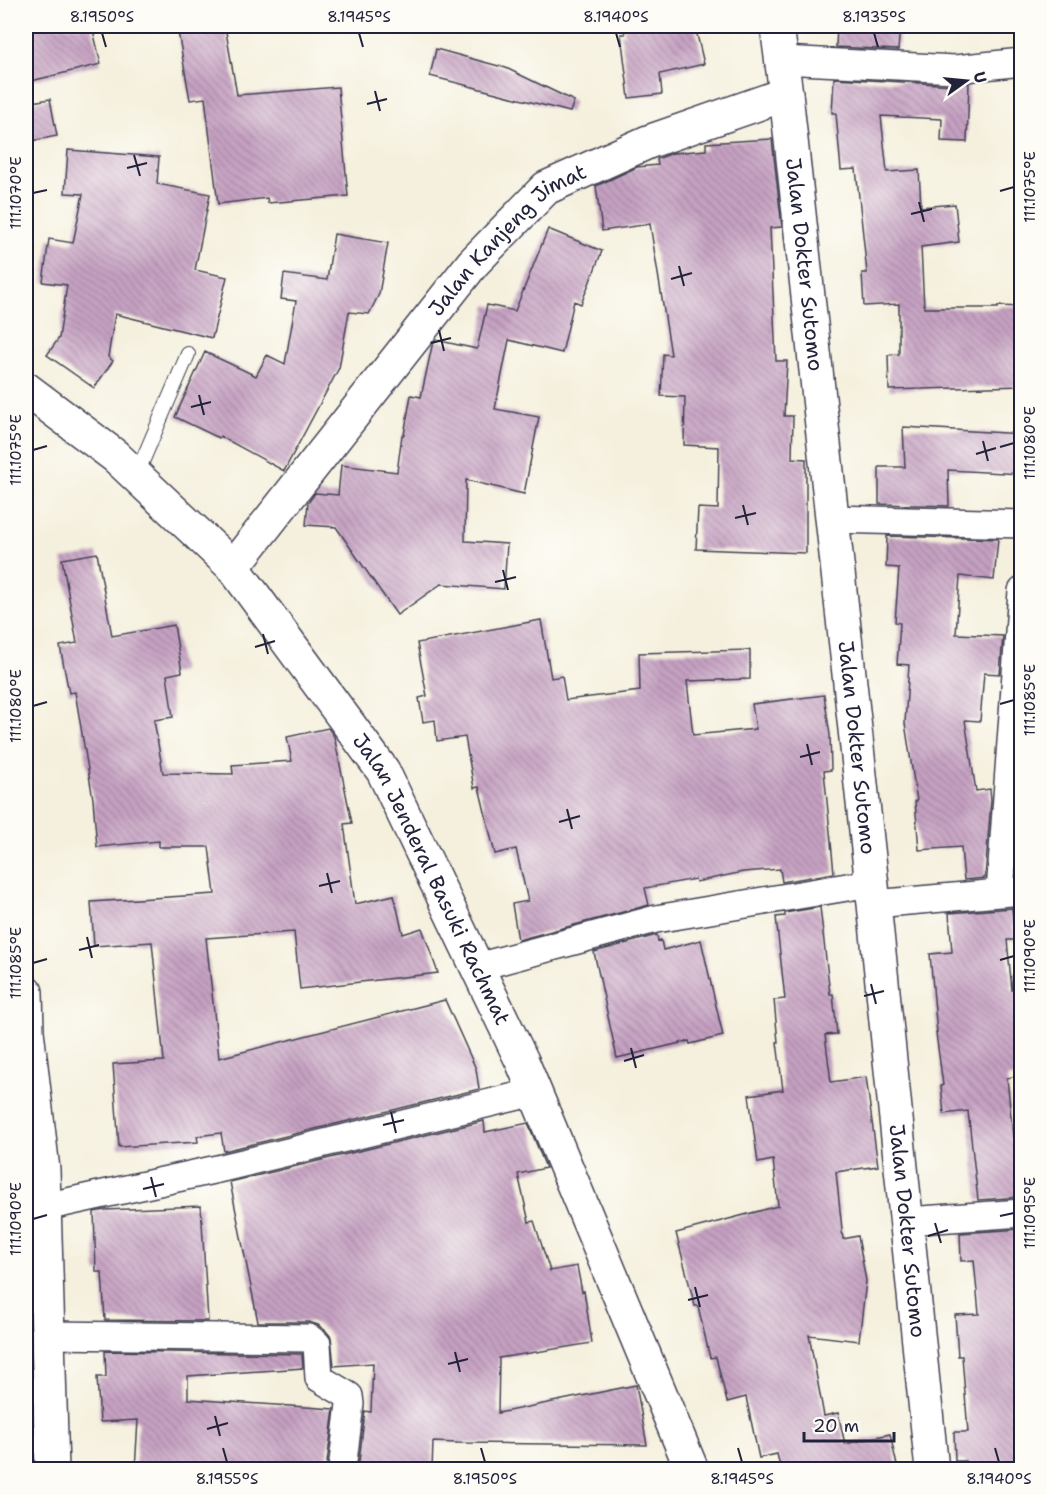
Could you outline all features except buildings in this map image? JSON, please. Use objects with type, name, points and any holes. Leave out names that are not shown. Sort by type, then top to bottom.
[{"type":"main road","name":"Jalan Dokter Sutomo","points":[[777,26],[833,519],[932,1470]]},
{"type":"main road","name":"Jalan Kanjeng Jimat","points":[[233,567],[472,263],[546,188],[648,141],[786,94]]},
{"type":"main road","name":"Jalan Jenderal Basuki Rachmat","points":[[26,388],[115,456],[233,567],[383,771],[522,1061],[692,1470]]},
{"type":"main road","points":[[26,992],[26,1031],[45,1207],[52,1470]]},
{"type":"street","points":[[782,60],[955,69],[1022,62]]},
{"type":"street","points":[[833,519],[1022,524]]},
{"type":"street","points":[[477,967],[656,919],[872,893],[1011,892],[1022,591]]},
{"type":"street","points":[[45,1207],[222,1168],[535,1092]]},
{"type":"street","points":[[907,1221],[1022,1213]]},
{"type":"street","points":[[48,1335],[309,1338],[317,1344],[319,1378],[349,1396],[342,1470]]},
{"type":"lane","points":[[136,476],[188,354]]}]
